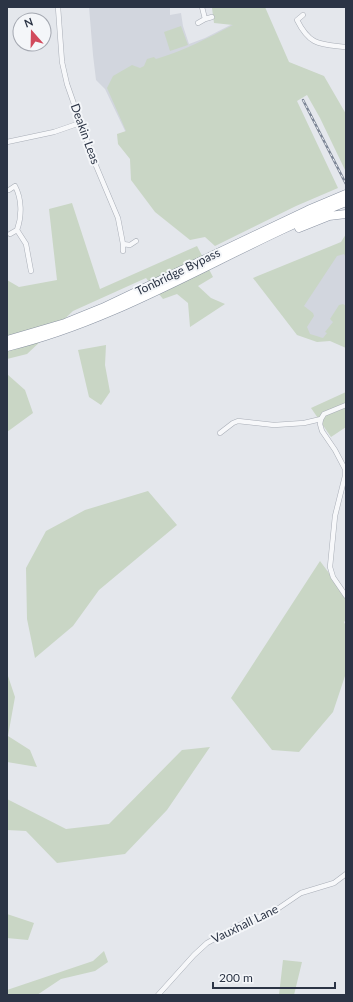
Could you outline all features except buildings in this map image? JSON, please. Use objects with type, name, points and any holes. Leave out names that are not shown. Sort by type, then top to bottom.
[{"type":"highway","name":"Tonbridge Bypass","points":[[7,347],[54,334],[104,315],[310,217],[343,199]]},
{"type":"highway","name":"Tonbridge Bypass","points":[[7,340],[65,323],[102,308],[308,210],[343,199]]},
{"type":"highway","points":[[221,260],[315,221],[329,216],[346,214]]},
{"type":"street","name":"Deakin Leas","points":[[58,7],[62,62],[67,84],[94,161],[118,218],[124,244],[124,251]]},
{"type":"street","points":[[202,7],[205,19]]},
{"type":"street","points":[[303,15],[297,20],[308,38],[319,44],[346,47]]},
{"type":"street","points":[[198,23],[212,17]]},
{"type":"street","points":[[7,142],[54,132],[80,123]]},
{"type":"street","points":[[7,190],[19,182]]},
{"type":"street","points":[[10,234],[17,230],[20,220],[18,192],[15,186]]},
{"type":"street","points":[[17,230],[26,244],[31,271]]},
{"type":"street","points":[[124,244],[130,244],[136,241]]},
{"type":"street","points":[[346,405],[327,412],[321,419],[320,424],[322,431],[335,450],[345,469],[345,476],[335,516],[330,567],[333,577],[346,596]]},
{"type":"street","points":[[220,433],[233,422],[238,421],[274,425],[304,423],[321,419]]},
{"type":"street","name":"Vauxhall Lane","points":[[158,995],[194,955],[207,943],[247,921],[273,912],[302,893],[334,883],[346,874]]},
{"type":"shaded area","points":[[89,7],[170,7],[170,15],[181,13],[183,26],[189,44],[205,38],[248,16],[127,135],[105,89],[96,80]]},
{"type":"shaded area","points":[[346,246],[346,346],[336,341],[304,334],[269,281]]},
{"type":"green space","points":[[265,7],[289,62],[324,76],[346,114],[346,172],[320,118],[307,95],[297,101],[338,188],[296,206],[215,246],[205,237],[190,240],[155,212],[131,180],[130,159],[118,144],[117,134],[126,131],[107,88],[113,76],[132,65],[140,68],[144,66],[147,59],[154,57],[156,59],[176,52],[233,25],[214,23],[212,8]]},
{"type":"green space","points":[[181,26],[188,45],[170,51],[164,32]]},
{"type":"green space","points":[[72,203],[100,289],[197,246],[213,277],[198,286],[211,298],[225,304],[190,327],[188,303],[177,294],[163,299],[146,278],[73,311],[27,354],[7,359],[7,280],[19,287],[57,280],[49,209]]},
{"type":"green space","points":[[346,234],[346,258],[344,254],[337,256],[304,306],[313,313],[314,316],[307,327],[310,334],[323,338],[327,333],[325,332],[333,322],[330,319],[339,305],[343,304],[346,306],[346,348],[330,341],[317,342],[297,335],[253,278],[341,242]]},
{"type":"green space","points":[[106,345],[105,365],[110,392],[101,405],[89,397],[78,350]]},
{"type":"green space","points":[[7,374],[25,390],[33,413],[7,432]]},
{"type":"green space","points":[[346,392],[346,427],[331,437],[311,408]]},
{"type":"green space","points":[[148,491],[177,525],[99,590],[73,626],[35,658],[27,619],[26,568],[46,531],[85,510]]},
{"type":"green space","points":[[320,561],[346,596],[346,620],[344,622],[346,626],[346,673],[333,712],[299,752],[272,750],[231,698]]},
{"type":"green space","points":[[7,673],[15,697],[8,736],[30,750],[37,767],[7,762]]},
{"type":"green space","points":[[210,747],[167,810],[125,854],[57,863],[26,831],[7,830],[7,799],[66,829],[109,824],[182,750]]},
{"type":"green space","points":[[7,914],[34,923],[28,940],[7,938]]},
{"type":"green space","points":[[104,951],[108,962],[95,971],[61,979],[37,995],[7,995],[7,990],[93,961]]},
{"type":"green space","points":[[283,960],[302,962],[294,995],[279,995]]},
{"type":"railway","points":[[303,100],[346,184]]}]
